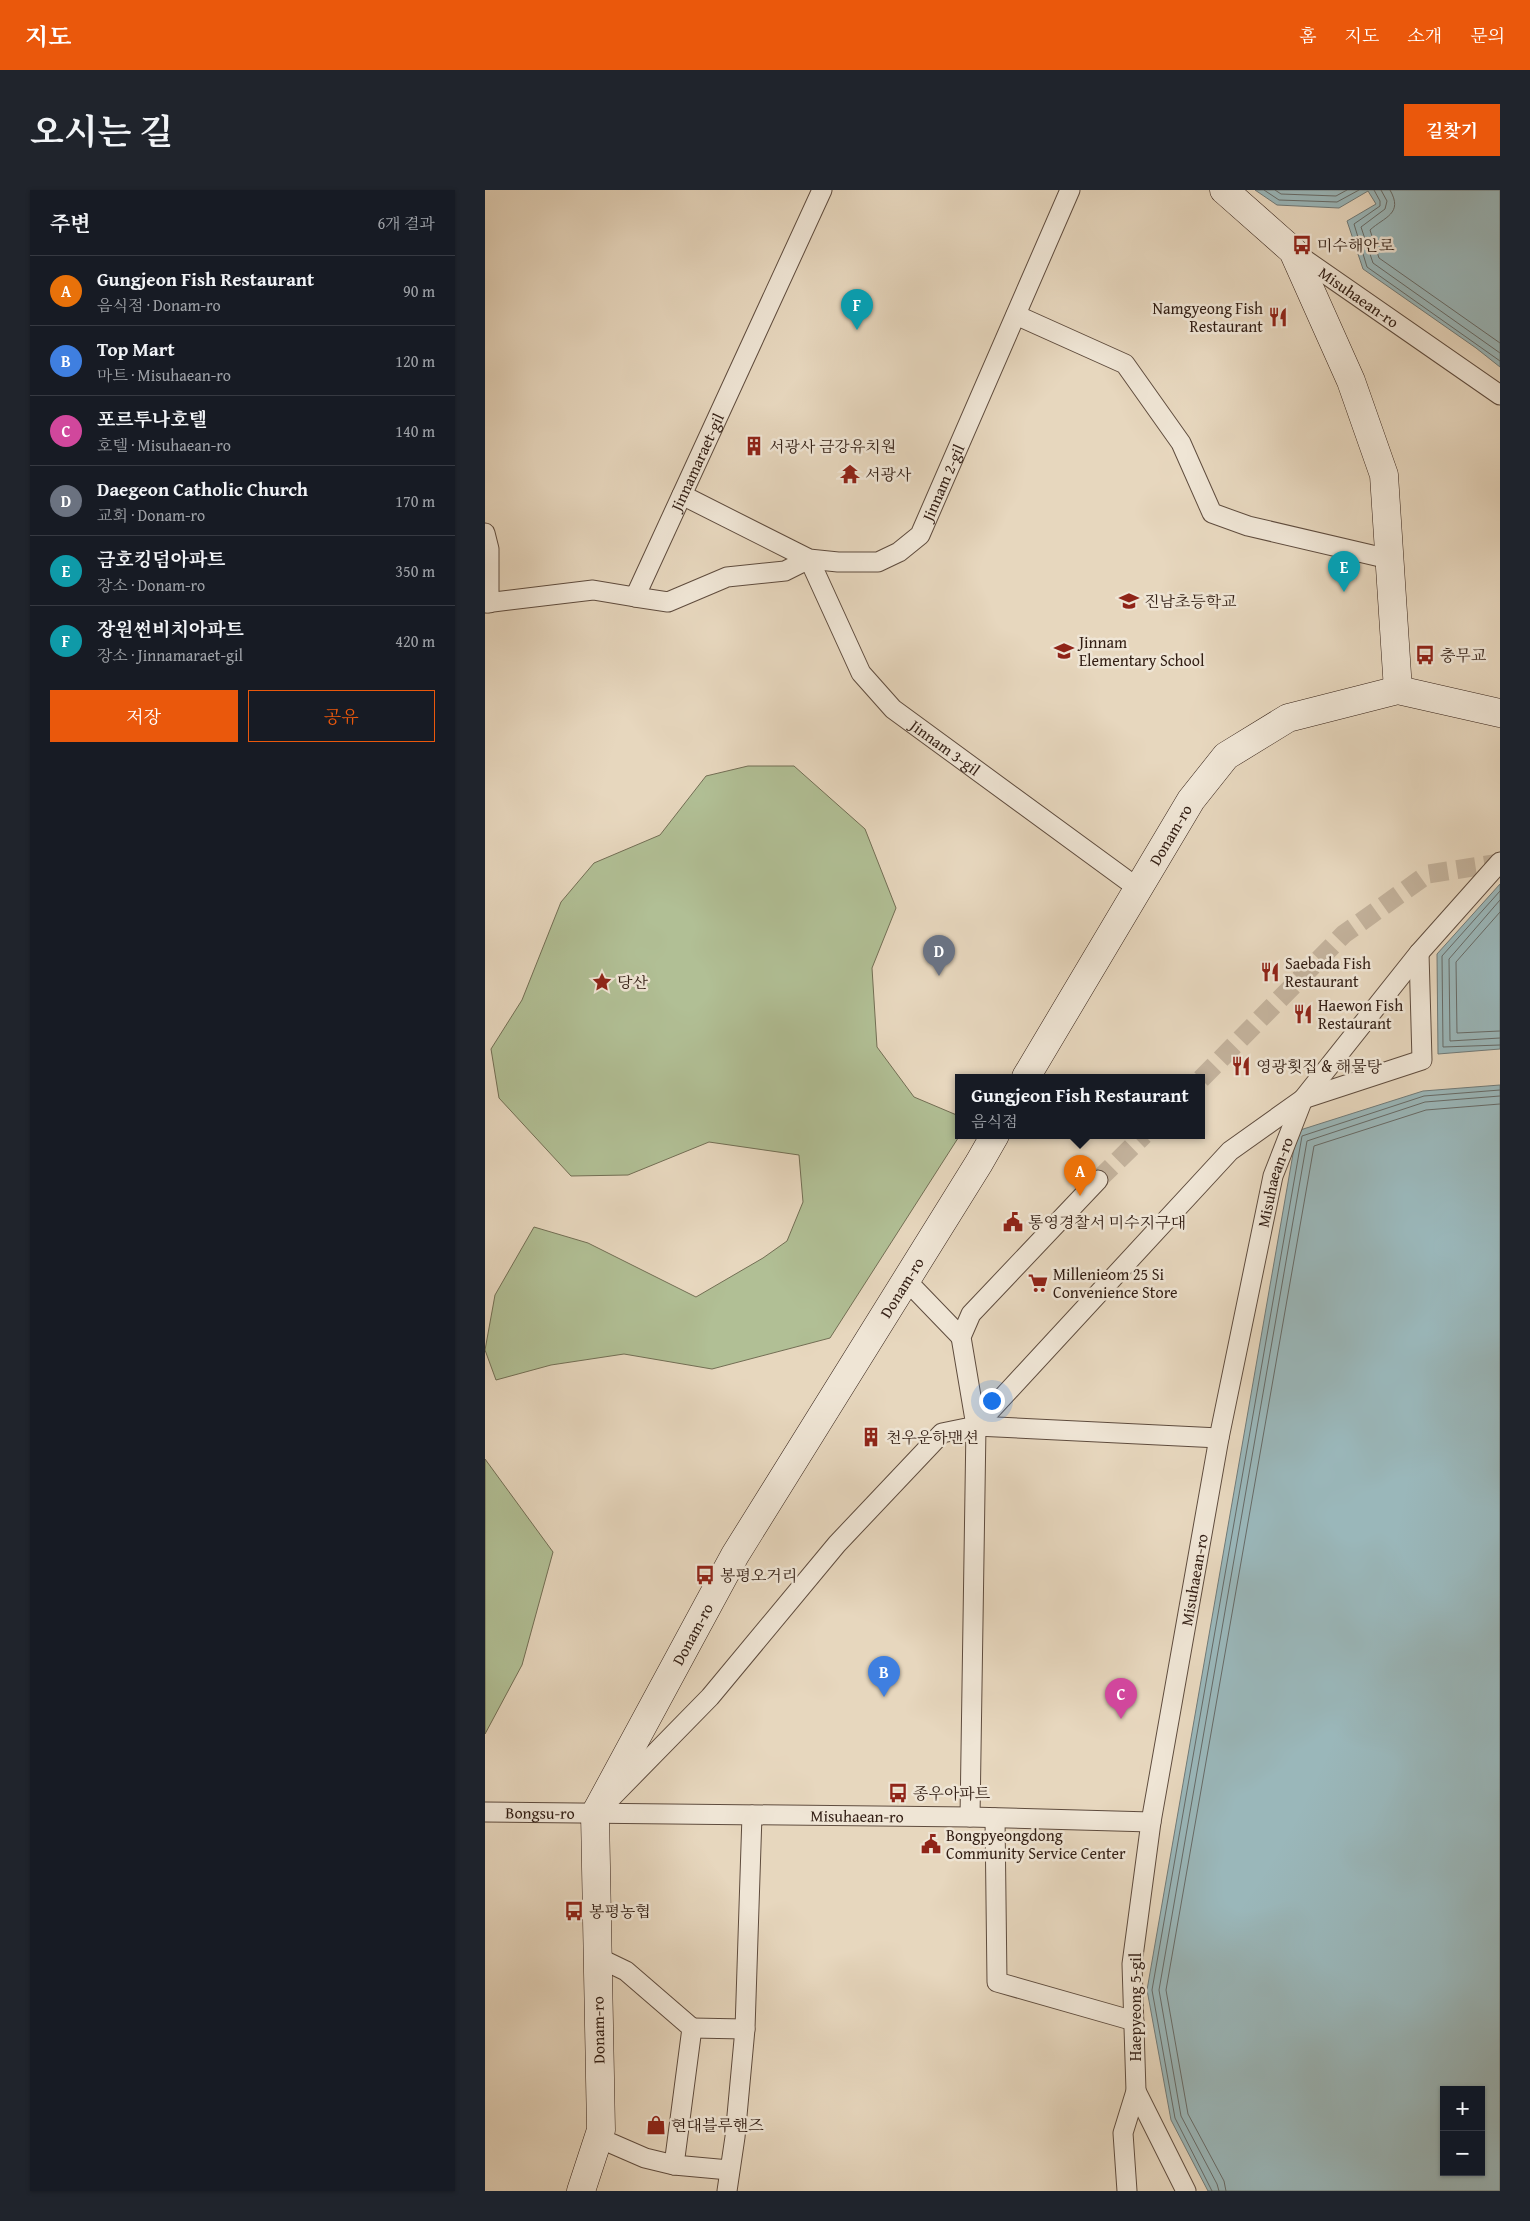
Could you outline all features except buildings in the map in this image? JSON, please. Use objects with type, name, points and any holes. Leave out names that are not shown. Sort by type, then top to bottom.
[{"type":"main road","name":"Misuhaean-ro","points":[[1224,190],[1293,251]]},
{"type":"main road","points":[[1293,251],[1351,381],[1384,475],[1399,690],[1500,713]]},
{"type":"main road","name":"Donam-ro","points":[[1029,1074],[1191,800],[1226,756],[1288,718],[1399,690]]},
{"type":"main road","name":"Donam-ro","points":[[581,2191],[601,2130],[595,1814],[735,1555],[993,1139]]},
{"type":"street","name":"Jinnamaraet-gil","points":[[635,597],[822,190]]},
{"type":"street","name":"Jinnam 2-gil","points":[[682,495],[809,559],[838,562],[878,562],[899,552],[920,535],[1071,190]]},
{"type":"street","name":"Misuhaean-ro","points":[[1293,251],[1500,395]]},
{"type":"street","points":[[1016,315],[1125,364],[1181,443],[1212,513],[1248,526],[1389,559]]},
{"type":"street","points":[[485,533],[489,549],[487,603],[593,590],[668,602],[727,577],[785,571],[809,559]]},
{"type":"street","name":"Jinnam 3-gil","points":[[809,559],[861,674],[893,709],[1139,889]]},
{"type":"street","name":"Misuhaean-ro","points":[[595,1814],[970,1817],[1151,1822],[1219,1438],[1273,1176],[1303,1099],[1419,953],[1500,862]]},
{"type":"street","points":[[976,1426],[1231,1151],[1303,1099],[1422,1060],[1419,953]]},
{"type":"street","points":[[970,1817],[976,1426],[961,1337],[971,1314],[1098,1180]]},
{"type":"street","points":[[907,1280],[961,1337]]},
{"type":"street","points":[[595,1814],[710,1697],[837,1544],[942,1433],[976,1426],[1219,1438]]},
{"type":"street","name":"Bongsu-ro","points":[[485,1812],[595,1814]]},
{"type":"street","points":[[727,2191],[735,2138],[745,2029],[752,1815]]},
{"type":"street","points":[[995,1818],[997,1982],[1134,2021]]},
{"type":"street","name":"Haepyeong 5-gil","points":[[1127,2191],[1123,2133],[1136,2091],[1132,1964],[1151,1822]]},
{"type":"street","points":[[597,1958],[626,1971],[692,2028],[745,2029]]},
{"type":"street","points":[[674,2165],[692,2028]]},
{"type":"street","points":[[1136,2091],[1186,2191]]},
{"type":"street","points":[[599,2138],[645,2158],[674,2165],[729,2170]]},
{"type":"green space","points":[[748,766],[794,766],[865,829],[896,908],[872,968],[877,1047],[914,1097],[955,1114],[955,1139],[957,1139],[830,1338],[712,1369],[624,1354],[551,1365],[496,1380],[485,1350],[495,1295],[534,1227],[588,1243],[696,1297],[763,1258],[787,1241],[803,1202],[799,1155],[709,1142],[628,1175],[571,1176],[499,1098],[491,1049],[522,1000],[561,902],[594,863],[660,835],[706,776]]},
{"type":"green space","points":[[485,1459],[553,1552],[522,1665],[485,1734]]},
{"type":"water","points":[[1255,190],[1500,190],[1500,367],[1363,269],[1347,221],[1376,204],[1368,191],[1339,208],[1277,205]]},
{"type":"water","points":[[1500,884],[1500,1049],[1438,1054],[1437,954]]},
{"type":"water","points":[[1500,1085],[1500,2191],[1208,2191],[1171,2120],[1147,1990],[1297,1131],[1423,1091]]},
{"type":"tunnel","points":[[1205,1075],[1344,934],[1428,874],[1500,863]]},
{"type":"tunnel","points":[[1098,1180],[1140,1139]]},
{"type":"place","name":"미수해안로","points":[[1302,245]]},
{"type":"place","name":"Namgyeong Fish Restaurant","points":[[1278,317]]},
{"type":"place","name":"장원썬비치아파트","points":[[857,330]]},
{"type":"place","name":"서광사 금강유치원","points":[[754,446]]},
{"type":"place","name":"서광사","points":[[850,474]]},
{"type":"place","name":"금호킹덤아파트","points":[[1344,592]]},
{"type":"place","name":"진남초등학교","points":[[1129,601]]},
{"type":"place","name":"Jinnam Elementary School","points":[[1064,651]]},
{"type":"place","name":"충무교","points":[[1425,655]]},
{"type":"place","name":"Saebada Fish Restaurant","points":[[1270,972]]},
{"type":"place","name":"Daegeon Catholic Church","points":[[939,976]]},
{"type":"place","name":"당산","points":[[602,982]]},
{"type":"place","name":"Haewon Fish Restaurant","points":[[1303,1014]]},
{"type":"place","name":"영광횟집 & 해물탕","points":[[1241,1066]]},
{"type":"place","name":"Gungjeon Fish Restaurant","points":[[1080,1196]]},
{"type":"place","name":"통영경찰서 미수지구대","points":[[1013,1222]]},
{"type":"place","name":"Millenieom 25 Si Convenience Store","points":[[1038,1283]]},
{"type":"place","name":"천우운하맨션","points":[[871,1437]]},
{"type":"place","name":"봉평오거리","points":[[705,1575]]},
{"type":"place","name":"Top Mart","points":[[884,1697]]},
{"type":"place","name":"포르투나호텔","points":[[1121,1719]]},
{"type":"place","name":"종우아파트","points":[[898,1793]]},
{"type":"place","name":"Bongpyeongdong Community Service Center","points":[[931,1844]]},
{"type":"place","name":"봉평농협","points":[[574,1911]]},
{"type":"place","name":"현대블루핸즈","points":[[656,2125]]}]
